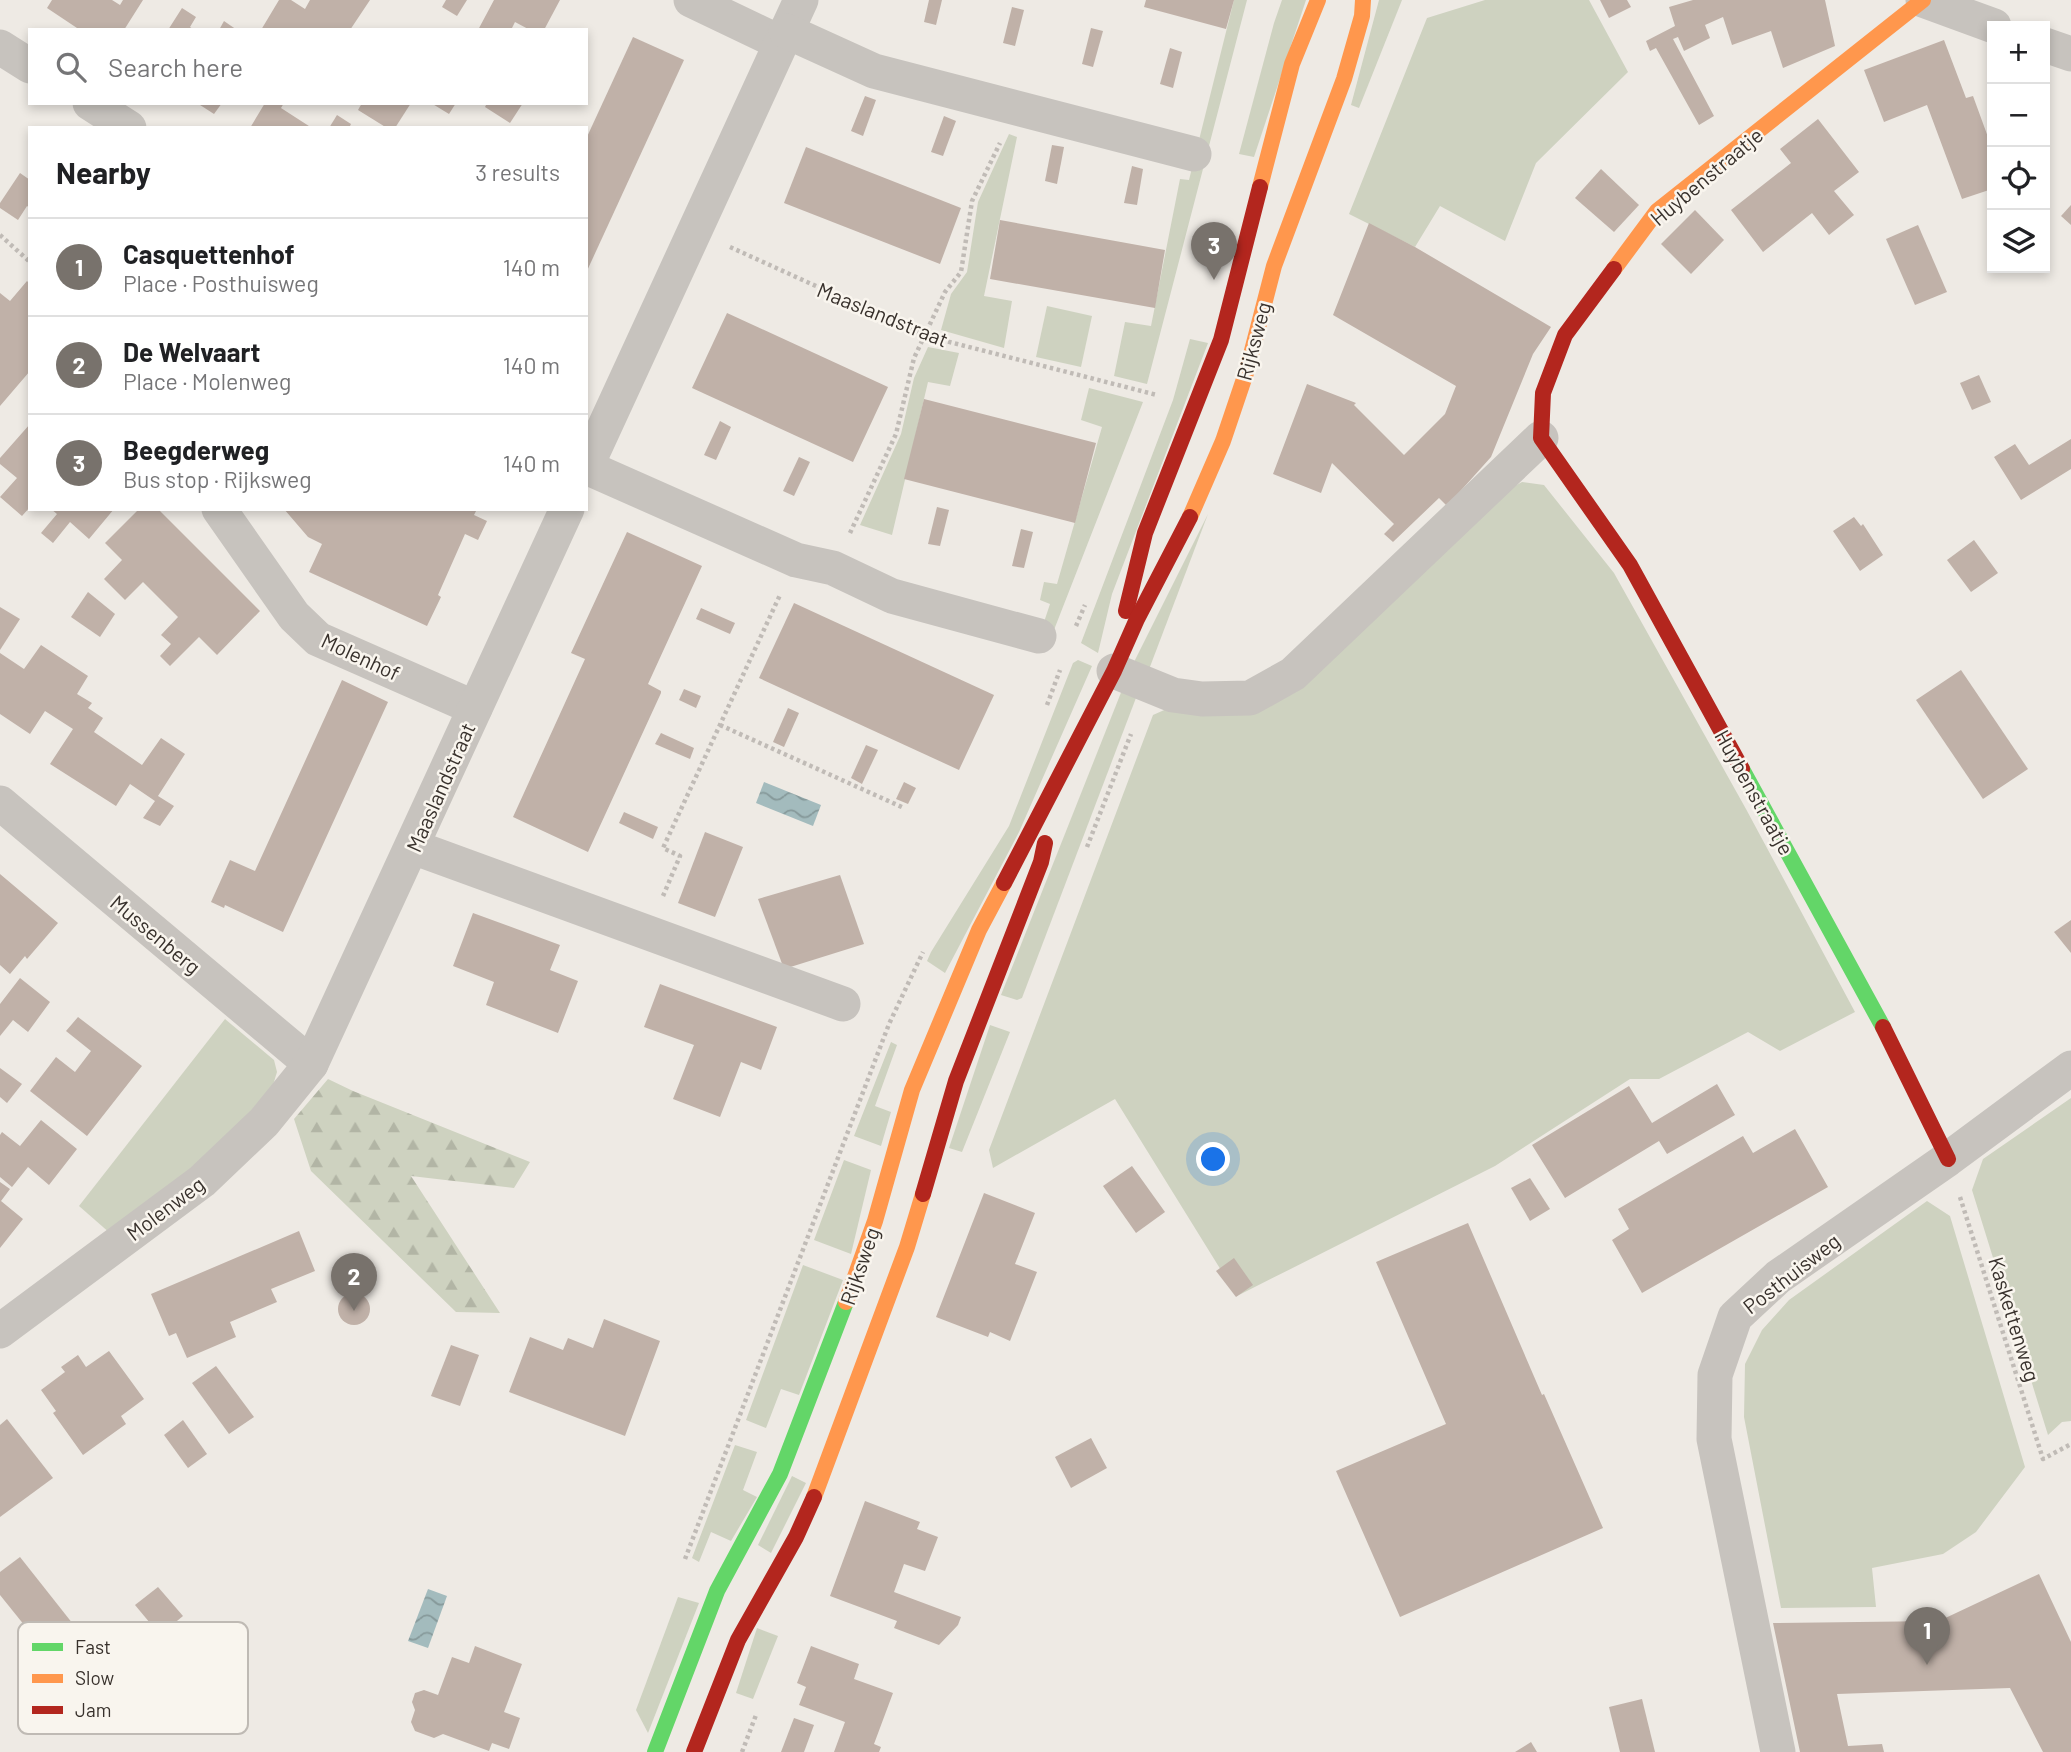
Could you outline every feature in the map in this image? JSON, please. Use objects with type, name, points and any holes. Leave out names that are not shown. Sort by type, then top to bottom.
[{"type":"main road","name":"Rijksweg","points":[[1114,671],[1131,583],[1145,533],[1221,340],[1293,64],[1318,0]]},
{"type":"main road","name":"Rijksweg","points":[[654,1752],[706,1614],[726,1571],[780,1474],[822,1370],[875,1221],[912,1090],[979,930],[1114,671],[1137,618],[1184,530],[1223,440],[1247,370],[1274,266],[1344,79],[1362,16],[1363,0]]},
{"type":"main road","name":"Huybenstraatje","points":[[1923,0],[1657,211],[1565,335],[1543,393],[1541,438],[1636,577],[1871,1002],[1948,1159]]},
{"type":"main road","name":"Rijksweg","points":[[695,1752],[738,1640],[796,1537],[813,1500],[872,1344],[907,1247],[956,1081],[986,997],[1041,862],[1059,779]]},
{"type":"street","points":[[691,0],[874,71],[1194,154]]},
{"type":"street","points":[[588,457],[597,411],[694,231],[800,0]]},
{"type":"street","points":[[1923,0],[1987,23]]},
{"type":"street","points":[[0,47],[28,65]]},
{"type":"street","points":[[2050,47],[2071,54]]},
{"type":"street","points":[[93,105],[126,126]]},
{"type":"street","points":[[1114,671],[1173,695],[1202,699],[1250,698],[1293,674],[1541,438]]},
{"type":"street","points":[[588,468],[796,560],[833,568],[892,596],[1056,636]]},
{"type":"street","name":"Molenhof","points":[[220,511],[295,616],[318,639],[475,708]]},
{"type":"street","name":"Maaslandstraat","points":[[311,1064],[566,511]]},
{"type":"street","name":"Mussenberg","points":[[0,803],[311,1064]]},
{"type":"street","points":[[413,847],[843,1003]]},
{"type":"street","name":"Molenweg","points":[[0,1331],[202,1181],[264,1122],[311,1064]]},
{"type":"street","name":"Posthuisweg","points":[[1778,1752],[1714,1439],[1715,1375],[1735,1317],[1778,1277],[1948,1159],[2071,1068]]},
{"type":"path","points":[[833,568],[897,434],[914,358],[945,292],[961,272],[972,201],[1017,107]]},
{"type":"path","name":"Maaslandstraat","points":[[694,231],[926,336],[1161,396]]},
{"type":"path","points":[[0,235],[28,260]]},
{"type":"path","points":[[648,932],[680,856],[663,848],[796,560]]},
{"type":"path","points":[[1056,636],[1087,599]]},
{"type":"path","points":[[720,725],[904,808]]},
{"type":"path","points":[[681,1570],[889,1024],[914,969]]},
{"type":"path","name":"Kaskettenweg","points":[[1948,1159],[2043,1459],[2071,1444]]},
{"type":"green space","points":[[1234,0],[1247,0],[1147,384],[1114,376],[1125,322],[1151,326],[1180,179],[1189,180]]},
{"type":"green space","points":[[1282,0],[1306,0],[1254,157],[1239,154],[1274,23]]},
{"type":"green space","points":[[1379,0],[1402,0],[1359,108],[1351,105]]},
{"type":"green space","points":[[1485,0],[1589,0],[1628,72],[1536,163],[1505,241],[1440,206],[1415,247],[1349,214],[1427,18]]},
{"type":"green space","points":[[1009,134],[1017,137],[984,296],[1012,301],[1004,348],[941,330],[951,294],[967,272],[978,202]]},
{"type":"green space","points":[[1047,306],[1092,316],[1081,367],[1036,357]]},
{"type":"green space","points":[[1190,339],[1208,343],[1112,594],[1098,653],[1081,643],[1173,400]]},
{"type":"green space","points":[[928,347],[959,353],[950,386],[928,382],[892,535],[860,525],[901,434],[914,378]]},
{"type":"green space","points":[[1089,388],[1143,402],[1052,635],[1041,631],[1050,604],[1040,600],[1044,582],[1057,584],[1102,427],[1081,420]]},
{"type":"green space","points":[[1522,482],[1544,485],[1614,573],[1746,809],[1855,1012],[1780,1051],[1748,1032],[1659,1079],[1630,1079],[1495,1166],[1237,1296],[1115,1099],[993,1168],[989,1150],[1153,715],[1171,707],[1219,709],[1500,494]]},
{"type":"green space","points":[[1208,514],[1148,672],[1131,668]]},
{"type":"green space","points":[[1078,660],[1092,666],[1019,832],[945,973],[927,961],[1009,826],[1073,663]]},
{"type":"green space","points":[[1126,680],[1139,690],[1022,998],[1017,1000],[1001,995]]},
{"type":"green space","points":[[225,1019],[274,1060],[277,1072],[273,1085],[211,1159],[111,1234],[79,1206]]},
{"type":"green space","points":[[990,1025],[1010,1032],[962,1152],[949,1148]]},
{"type":"green space","points":[[891,1042],[897,1045],[875,1106],[891,1112],[881,1146],[854,1136]]},
{"type":"green space","points":[[328,1079],[530,1162],[514,1188],[411,1176],[500,1313],[456,1312],[311,1171],[294,1119]]},
{"type":"green space","points":[[2071,1098],[2071,1421],[2062,1422],[2048,1435],[1972,1190],[1983,1159]]},
{"type":"green space","points":[[844,1160],[871,1170],[851,1254],[814,1240]]},
{"type":"green space","points":[[1927,1201],[1950,1216],[2025,1467],[1976,1532],[1943,1554],[1872,1568],[1876,1607],[1781,1608],[1744,1417],[1745,1364],[1762,1330],[1789,1300]]},
{"type":"green space","points":[[803,1265],[843,1280],[799,1395],[781,1389],[766,1428],[746,1420]]},
{"type":"green space","points":[[735,1445],[757,1452],[743,1490],[757,1497],[731,1541],[711,1532],[699,1562],[692,1558]]},
{"type":"green space","points":[[792,1476],[806,1483],[771,1553],[758,1545]]},
{"type":"green space","points":[[678,1597],[699,1603],[648,1733],[636,1710]]},
{"type":"green space","points":[[757,1628],[778,1636],[753,1699],[736,1693]]},
{"type":"water","points":[[764,782],[821,805],[813,826],[756,803]]},
{"type":"water","points":[[428,1589],[447,1596],[428,1648],[408,1641]]},
{"type":"building","points":[[52,0],[112,0],[120,5],[123,0],[143,0],[125,28],[77,28],[47,8]]},
{"type":"building","points":[[279,0],[291,0],[305,9],[310,0],[370,0],[351,28],[262,28]]},
{"type":"building","points":[[446,0],[467,0],[457,16],[442,7]]},
{"type":"building","points":[[494,0],[560,0],[545,28],[526,28],[515,22],[512,28],[479,28]]},
{"type":"building","points":[[929,0],[942,0],[936,25],[924,22]]},
{"type":"building","points":[[1146,0],[1234,0],[1226,29],[1144,7]]},
{"type":"building","points":[[1600,0],[1627,0],[1631,7],[1609,18]]},
{"type":"building","points":[[1693,0],[1825,0],[1835,46],[1783,68],[1771,31],[1732,45],[1723,17],[1705,25],[1710,38],[1684,51],[1678,37],[1673,39],[1714,116],[1699,125],[1656,48],[1650,51],[1646,41],[1675,26],[1669,7]]},
{"type":"building","points":[[1012,7],[1024,10],[1015,46],[1003,43]]},
{"type":"building","points":[[182,8],[196,17],[191,28],[169,28]]},
{"type":"building","points":[[224,21],[234,28],[220,28]]},
{"type":"building","points":[[1091,28],[1103,31],[1093,67],[1082,64]]},
{"type":"building","points":[[633,37],[684,60],[588,269],[588,135]]},
{"type":"building","points":[[1944,40],[1966,98],[1973,96],[1987,134],[1987,191],[1962,199],[1927,105],[1884,122],[1864,70]]},
{"type":"building","points":[[1170,48],[1182,52],[1173,88],[1160,84]]},
{"type":"building","points":[[865,96],[876,100],[863,136],[851,131]]},
{"type":"building","points":[[200,105],[221,105],[214,114]]},
{"type":"building","points":[[264,105],[283,105],[281,108],[309,126],[251,126]]},
{"type":"building","points":[[361,105],[410,105],[396,126],[384,126],[358,110]]},
{"type":"building","points":[[434,105],[455,105],[449,114]]},
{"type":"building","points":[[486,105],[522,105],[510,123],[485,107]]},
{"type":"building","points":[[337,115],[351,124],[350,126],[330,126]]},
{"type":"building","points":[[944,116],[956,121],[943,156],[931,152]]},
{"type":"building","points":[[1818,119],[1859,172],[1834,191],[1854,215],[1829,235],[1812,213],[1763,252],[1731,210],[1791,163],[1780,149]]},
{"type":"building","points":[[1052,145],[1064,147],[1057,184],[1045,181]]},
{"type":"building","points":[[806,147],[961,208],[940,264],[784,203]]},
{"type":"building","points":[[1132,166],[1143,169],[1137,205],[1124,203]]},
{"type":"building","points":[[1601,169],[1639,205],[1614,232],[1575,198]]},
{"type":"building","points":[[20,173],[28,179],[28,207],[18,220],[0,208],[0,203]]},
{"type":"building","points":[[2071,205],[2071,225],[2061,216]]},
{"type":"building","points":[[1695,210],[1724,240],[1691,274],[1661,244]]},
{"type":"building","points":[[1000,220],[1165,250],[1155,308],[990,279]]},
{"type":"building","points":[[1369,223],[1551,327],[1533,354],[1491,457],[1447,506],[1439,498],[1393,542],[1384,534],[1394,524],[1332,463],[1321,493],[1273,474],[1307,384],[1356,403],[1354,405],[1404,455],[1445,414],[1456,386],[1333,315]]},
{"type":"building","points":[[1918,225],[1947,292],[1915,305],[1886,239]]},
{"type":"building","points":[[27,281],[28,373],[0,406],[0,293],[10,301]]},
{"type":"building","points":[[727,313],[888,387],[853,462],[692,388]]},
{"type":"building","points":[[1979,375],[1991,402],[1972,410],[1960,383]]},
{"type":"building","points":[[924,399],[1096,443],[1075,523],[904,479]]},
{"type":"building","points":[[720,421],[731,427],[716,460],[704,455]]},
{"type":"building","points":[[28,426],[28,509],[22,516],[0,497],[17,478],[0,464],[0,458]]},
{"type":"building","points":[[2071,439],[2071,469],[2021,500],[1994,457],[2015,444],[2029,465]]},
{"type":"building","points":[[799,457],[810,462],[794,496],[783,491]]},
{"type":"building","points":[[937,507],[949,510],[940,546],[928,544]]},
{"type":"building","points":[[53,511],[112,511],[89,539],[70,522],[53,543],[41,533],[57,514]]},
{"type":"building","points":[[137,511],[160,511],[260,611],[217,655],[199,637],[170,666],[160,656],[171,644],[161,635],[178,617],[143,582],[125,600],[104,579],[122,560],[105,543]]},
{"type":"building","points":[[286,511],[476,511],[474,515],[487,521],[478,540],[465,534],[427,626],[309,572],[322,544],[308,537]]},
{"type":"building","points":[[1854,517],[1861,526],[1863,524],[1883,555],[1860,571],[1833,531]]},
{"type":"building","points":[[1021,529],[1033,532],[1024,568],[1012,566]]},
{"type":"building","points":[[627,532],[702,566],[648,684],[661,693],[588,852],[513,817],[585,659],[571,653]]},
{"type":"building","points":[[1974,540],[1998,573],[1971,592],[1947,560]]},
{"type":"building","points":[[88,592],[115,614],[100,637],[71,617]]},
{"type":"building","points":[[794,603],[994,695],[959,770],[759,678]]},
{"type":"building","points":[[0,607],[20,619],[0,650]]},
{"type":"building","points":[[701,608],[735,623],[730,634],[696,619]]},
{"type":"building","points":[[41,645],[88,676],[77,694],[92,703],[88,708],[103,718],[94,732],[142,765],[161,738],[185,754],[158,796],[174,806],[160,826],[143,818],[155,801],[130,784],[116,806],[50,764],[73,729],[45,711],[30,734],[0,714],[0,653],[24,669]]},
{"type":"building","points":[[1961,670],[2028,769],[1983,799],[1916,700]]},
{"type":"building","points":[[342,680],[388,702],[283,932],[225,905],[224,908],[211,902],[230,860],[255,871]]},
{"type":"building","points":[[684,689],[701,696],[696,708],[679,700]]},
{"type":"building","points":[[788,708],[799,713],[784,747],[773,742]]},
{"type":"building","points":[[661,733],[694,748],[690,759],[655,744]]},
{"type":"building","points":[[866,745],[878,750],[862,784],[851,778]]},
{"type":"building","points":[[904,782],[916,788],[908,804],[896,799]]},
{"type":"building","points":[[624,812],[658,827],[653,839],[619,823]]},
{"type":"building","points":[[705,832],[743,847],[715,917],[678,903]]},
{"type":"building","points":[[0,874],[58,923],[10,974],[0,965]]},
{"type":"building","points":[[840,875],[864,944],[784,969],[758,899]]},
{"type":"building","points":[[473,913],[560,945],[550,970],[578,981],[558,1033],[486,1005],[494,982],[453,966]]},
{"type":"building","points":[[2071,920],[2071,953],[2054,932]]},
{"type":"building","points":[[20,978],[50,1002],[28,1032],[13,1020],[0,1036],[0,1004]]},
{"type":"building","points":[[660,984],[777,1027],[761,1070],[741,1062],[720,1117],[673,1099],[694,1045],[644,1027]]},
{"type":"building","points":[[78,1017],[142,1066],[87,1136],[30,1091],[56,1057],[75,1072],[91,1051],[66,1031]]},
{"type":"building","points":[[0,1068],[22,1084],[7,1103],[0,1097]]},
{"type":"building","points":[[1717,1084],[1735,1115],[1667,1154],[1659,1141],[1565,1198],[1532,1145],[1629,1086],[1652,1123]]},
{"type":"building","points":[[41,1120],[77,1149],[49,1185],[28,1167],[12,1187],[0,1177],[0,1135],[2,1132],[20,1146]]},
{"type":"building","points":[[1795,1129],[1828,1187],[1642,1293],[1612,1240],[1629,1229],[1618,1209],[1743,1136],[1753,1153]]},
{"type":"building","points":[[1132,1166],[1165,1212],[1136,1233],[1103,1186]]},
{"type":"building","points":[[1530,1178],[1550,1209],[1530,1221],[1511,1188]]},
{"type":"building","points":[[0,1182],[10,1189],[1,1201],[23,1219],[0,1248]]},
{"type":"building","points":[[984,1193],[1035,1213],[1015,1264],[1037,1272],[1010,1341],[990,1332],[988,1337],[936,1317]]},
{"type":"building","points":[[1468,1223],[1603,1528],[1400,1617],[1336,1471],[1446,1424],[1376,1262]]},
{"type":"building","points":[[299,1231],[315,1271],[271,1289],[277,1302],[230,1322],[236,1337],[187,1358],[176,1333],[169,1336],[151,1294]]},
{"type":"building","points":[[1234,1258],[1253,1285],[1236,1297],[1216,1271]]},
{"type":"building","points":[[354,1293],[365,1298],[370,1309],[365,1320],[354,1325],[343,1320],[338,1309],[343,1298]]},
{"type":"building","points":[[604,1319],[660,1341],[625,1436],[509,1392],[530,1337],[563,1350],[568,1338],[593,1348]]},
{"type":"building","points":[[451,1345],[479,1355],[460,1406],[431,1396]]},
{"type":"building","points":[[109,1351],[144,1399],[121,1416],[126,1424],[83,1455],[53,1413],[56,1411],[41,1390],[65,1372],[61,1367],[78,1355],[86,1367]]},
{"type":"building","points":[[216,1366],[254,1417],[229,1434],[192,1383]]},
{"type":"building","points":[[7,1419],[53,1478],[0,1517],[0,1425]]},
{"type":"building","points":[[183,1420],[207,1454],[188,1468],[164,1435]]},
{"type":"building","points":[[1091,1438],[1107,1468],[1071,1488],[1055,1457]]},
{"type":"building","points":[[865,1501],[920,1522],[917,1529],[938,1537],[925,1571],[904,1564],[894,1592],[961,1617],[958,1625],[939,1645],[894,1628],[897,1621],[830,1596]]},
{"type":"building","points":[[20,1557],[71,1622],[22,1622],[0,1595],[0,1572]]},
{"type":"building","points":[[2039,1574],[2071,1642],[2071,1752],[2043,1752],[2010,1688],[1837,1694],[1848,1746],[1882,1744],[1884,1752],[1800,1752],[1773,1623],[1939,1621]]},
{"type":"building","points":[[158,1587],[183,1616],[176,1622],[149,1622],[135,1605]]},
{"type":"building","points":[[475,1646],[522,1664],[504,1712],[520,1718],[509,1749],[492,1743],[489,1751],[443,1734],[434,1738],[415,1731],[411,1722],[415,1710],[412,1702],[415,1693],[424,1690],[438,1695],[452,1657],[469,1663]]},
{"type":"building","points":[[811,1646],[859,1664],[854,1679],[893,1693],[874,1744],[881,1747],[879,1752],[834,1752],[845,1722],[799,1705],[806,1687],[797,1683]]},
{"type":"building","points":[[1642,1699],[1655,1752],[1620,1752],[1609,1707]]},
{"type":"building","points":[[794,1718],[814,1725],[804,1752],[781,1752]]},
{"type":"building","points":[[1531,1742],[1537,1752],[1515,1752]]},
{"type":"traffic: fast","points":[[1742,769],[1883,1027]]},
{"type":"traffic: fast","points":[[655,1752],[717,1591],[780,1474],[846,1302]]},
{"type":"traffic: slow","points":[[1260,187],[1292,64],[1318,0]]},
{"type":"traffic: slow","points":[[1190,517],[1223,441],[1247,370],[1274,266],[1344,79],[1362,16],[1363,0]]},
{"type":"traffic: slow","points":[[1614,269],[1657,211],[1923,0]]},
{"type":"traffic: slow","points":[[846,1302],[875,1221],[912,1090],[979,930],[1004,883]]},
{"type":"traffic: slow","points":[[814,1497],[907,1247],[923,1194]]},
{"type":"traffic: jam","points":[[1126,611],[1145,533],[1221,340],[1260,187]]},
{"type":"traffic: jam","points":[[1614,269],[1565,335],[1543,393],[1541,438],[1630,565],[1742,769]]},
{"type":"traffic: jam","points":[[1004,883],[1190,517]]},
{"type":"traffic: jam","points":[[923,1194],[956,1081],[1041,862],[1045,843]]},
{"type":"traffic: jam","points":[[1883,1027],[1948,1159]]},
{"type":"traffic: jam","points":[[694,1752],[738,1640],[796,1537],[814,1497]]},
{"type":"place","name":"Beegderweg","points":[[1214,280]]},
{"type":"place","name":"De Welvaart","points":[[354,1311]]},
{"type":"place","name":"Casquettenhof","points":[[1927,1665]]}]
